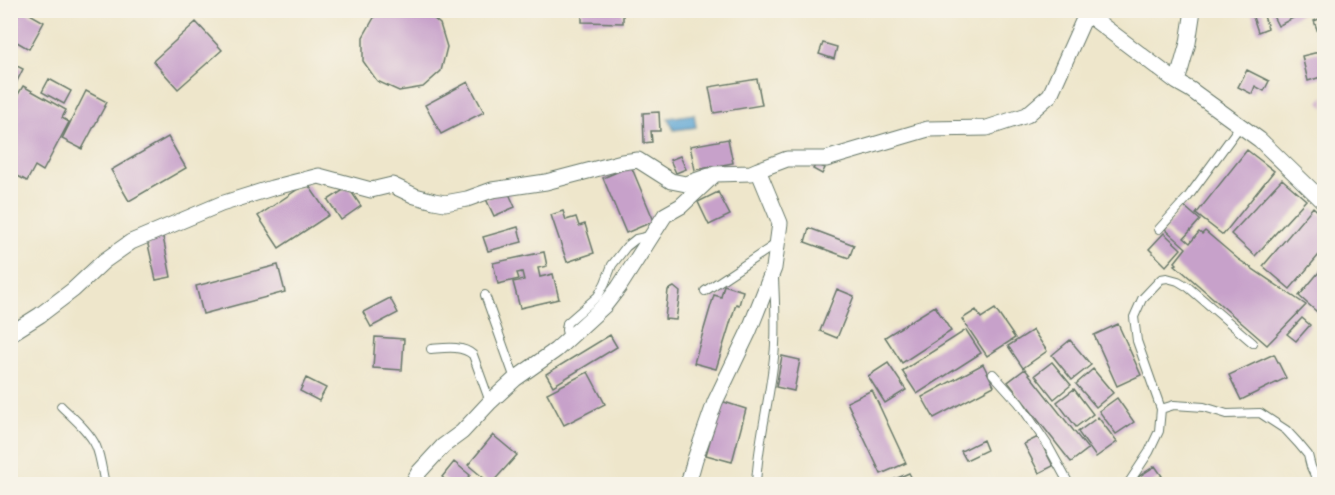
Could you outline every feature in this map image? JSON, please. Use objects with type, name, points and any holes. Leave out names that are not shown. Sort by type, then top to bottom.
[{"type":"street","points":[[1177,82],[1191,29],[1193,10]]},
{"type":"street","points":[[10,334],[73,290],[104,261],[131,242],[221,204],[319,176],[371,190],[392,185],[415,196],[445,203],[492,190],[546,182],[622,162],[638,160],[671,181],[686,184],[715,174],[751,173],[787,159],[826,159],[928,129],[987,128],[1027,115],[1050,95],[1087,12],[1177,82],[1260,140],[1324,202]]},
{"type":"street","points":[[688,484],[715,402],[749,331],[774,268],[780,223],[758,170]]},
{"type":"street","points":[[412,484],[419,472],[443,446],[462,432],[490,402],[515,379],[556,350],[605,305],[665,215],[681,206],[715,174]]},
{"type":"lane","points":[[1159,229],[1188,196],[1240,126]]},
{"type":"lane","points":[[705,291],[778,242]]},
{"type":"lane","points":[[756,484],[774,356],[776,329],[774,268]]},
{"type":"lane","points":[[1128,484],[1149,452],[1159,431],[1161,409],[1134,327],[1134,317],[1142,299],[1161,279],[1178,281],[1253,343]]},
{"type":"lane","points":[[485,295],[515,379]]},
{"type":"lane","points":[[431,349],[460,348],[473,355],[490,402]]},
{"type":"lane","points":[[993,374],[1019,403],[1047,444],[1069,484]]},
{"type":"lane","points":[[1161,409],[1181,405],[1204,407],[1227,414],[1260,413],[1286,430],[1298,443],[1308,455],[1311,467],[1322,484]]},
{"type":"lane","points":[[61,406],[78,422],[95,444],[105,484]]},
{"type":"water","points":[[694,114],[696,127],[674,130],[668,118]]},
{"type":"building","points":[[20,10],[44,22],[29,49],[10,38],[10,27]]},
{"type":"building","points":[[387,10],[423,10],[440,24],[447,47],[441,71],[423,87],[399,91],[377,81],[363,61],[363,37],[375,16]]},
{"type":"building","points":[[582,10],[623,10],[623,23],[582,22]]},
{"type":"building","points":[[1262,10],[1268,28],[1258,32],[1252,14]]},
{"type":"building","points":[[1270,10],[1308,10],[1278,26]]},
{"type":"building","points":[[1324,17],[1324,37],[1320,38],[1314,21]]},
{"type":"building","points":[[196,22],[222,50],[178,89],[153,61]]},
{"type":"building","points":[[823,43],[837,47],[834,59],[819,54]]},
{"type":"building","points":[[1319,52],[1324,76],[1308,81],[1302,56]]},
{"type":"building","points":[[13,64],[23,69],[13,89],[10,88],[10,68]]},
{"type":"building","points":[[1247,70],[1269,81],[1264,91],[1255,86],[1252,94],[1238,87]]},
{"type":"building","points":[[49,79],[71,91],[64,104],[42,92]]},
{"type":"building","points":[[757,79],[762,105],[714,113],[709,87]]},
{"type":"building","points":[[468,82],[484,112],[441,134],[425,105]]},
{"type":"building","points":[[23,86],[66,110],[62,118],[69,122],[43,171],[35,166],[27,181],[10,172],[10,108]]},
{"type":"building","points":[[86,91],[107,102],[82,149],[62,139]]},
{"type":"building","points":[[1324,96],[1324,108],[1319,102]]},
{"type":"building","points":[[659,112],[660,131],[651,131],[652,142],[644,143],[643,113]]},
{"type":"building","points":[[168,137],[186,168],[129,201],[111,170]]},
{"type":"building","points":[[728,139],[733,163],[695,170],[690,146]]},
{"type":"building","points":[[1247,150],[1274,171],[1223,235],[1196,214]]},
{"type":"building","points":[[680,156],[686,169],[676,173],[670,160]]},
{"type":"building","points":[[816,164],[825,168],[822,174],[813,169]]},
{"type":"building","points":[[631,166],[654,221],[626,233],[603,178]]},
{"type":"building","points":[[1282,179],[1306,200],[1255,256],[1231,234]]},
{"type":"building","points":[[307,183],[329,215],[279,248],[258,216]]},
{"type":"building","points":[[348,187],[361,206],[341,220],[328,200]]},
{"type":"building","points":[[507,189],[515,207],[494,216],[486,199]]},
{"type":"building","points":[[718,192],[730,215],[709,225],[698,202]]},
{"type":"building","points":[[1184,206],[1200,220],[1184,238],[1190,243],[1199,232],[1202,234],[1205,231],[1238,259],[1306,305],[1267,345],[1175,265],[1186,248],[1165,229]]},
{"type":"building","points":[[1313,207],[1324,217],[1324,249],[1290,289],[1263,266]]},
{"type":"building","points":[[563,211],[566,220],[576,217],[579,226],[585,224],[594,253],[567,262],[551,215]]},
{"type":"building","points":[[518,227],[522,242],[488,251],[483,237]]},
{"type":"building","points":[[809,228],[854,245],[849,258],[805,242]]},
{"type":"building","points":[[1164,233],[1181,249],[1166,266],[1149,249]]},
{"type":"building","points":[[163,237],[171,277],[156,280],[147,240]]},
{"type":"building","points":[[544,252],[547,266],[538,268],[540,277],[553,274],[559,299],[520,308],[513,282],[524,280],[522,272],[517,273],[519,279],[498,284],[493,263]]},
{"type":"building","points":[[278,265],[285,292],[203,314],[196,286]]},
{"type":"building","points":[[1324,266],[1324,318],[1299,296]]},
{"type":"building","points":[[724,285],[743,291],[739,305],[736,304],[716,369],[694,363],[714,295],[721,297]]},
{"type":"building","points":[[674,287],[680,292],[676,320],[665,319],[668,290]]},
{"type":"building","points":[[837,289],[854,296],[837,338],[820,331]]},
{"type":"building","points":[[390,298],[398,313],[371,327],[363,312]]},
{"type":"building","points":[[935,306],[951,331],[902,363],[885,337]]},
{"type":"building","points":[[995,309],[1015,338],[987,356],[962,319],[976,310],[981,318]]},
{"type":"building","points":[[1302,318],[1310,325],[1296,341],[1287,334]]},
{"type":"building","points":[[1118,324],[1141,375],[1117,386],[1094,335]]},
{"type":"building","points":[[966,330],[981,353],[917,394],[902,371]]},
{"type":"building","points":[[1033,330],[1047,351],[1023,368],[1008,346]]},
{"type":"building","points":[[610,335],[617,347],[553,386],[546,374]]},
{"type":"building","points":[[375,337],[404,339],[402,370],[373,368]]},
{"type":"building","points":[[1070,340],[1091,365],[1072,380],[1052,355]]},
{"type":"building","points":[[1274,354],[1286,378],[1241,400],[1229,375]]},
{"type":"building","points":[[782,356],[800,360],[794,391],[776,387]]},
{"type":"building","points":[[1052,362],[1071,385],[1054,399],[1035,375]]},
{"type":"building","points":[[888,363],[906,390],[885,403],[868,376]]},
{"type":"building","points":[[983,364],[994,386],[934,418],[922,397]]},
{"type":"building","points":[[1025,369],[1088,449],[1071,462],[1008,382]]},
{"type":"building","points":[[1093,369],[1113,393],[1096,407],[1076,384]]},
{"type":"building","points":[[588,372],[605,404],[564,425],[547,393]]},
{"type":"building","points":[[306,378],[326,388],[319,401],[300,391]]},
{"type":"building","points":[[1074,389],[1093,414],[1076,427],[1057,402]]},
{"type":"building","points":[[872,390],[906,463],[881,474],[847,402]]},
{"type":"building","points":[[1117,398],[1134,422],[1116,434],[1099,411]]},
{"type":"building","points":[[721,401],[746,409],[732,462],[706,455]]},
{"type":"building","points":[[1098,417],[1117,442],[1096,457],[1078,432]]},
{"type":"building","points":[[493,435],[517,455],[491,484],[468,465]]},
{"type":"building","points":[[1038,437],[1053,466],[1039,473],[1024,444]]},
{"type":"building","points":[[983,440],[987,450],[966,460],[961,451]]},
{"type":"building","points":[[454,462],[470,475],[462,484],[450,484],[442,477]]},
{"type":"building","points":[[1155,466],[1162,476],[1149,484],[1143,484],[1138,477]]},
{"type":"building","points":[[909,473],[915,484],[884,484]]}]
